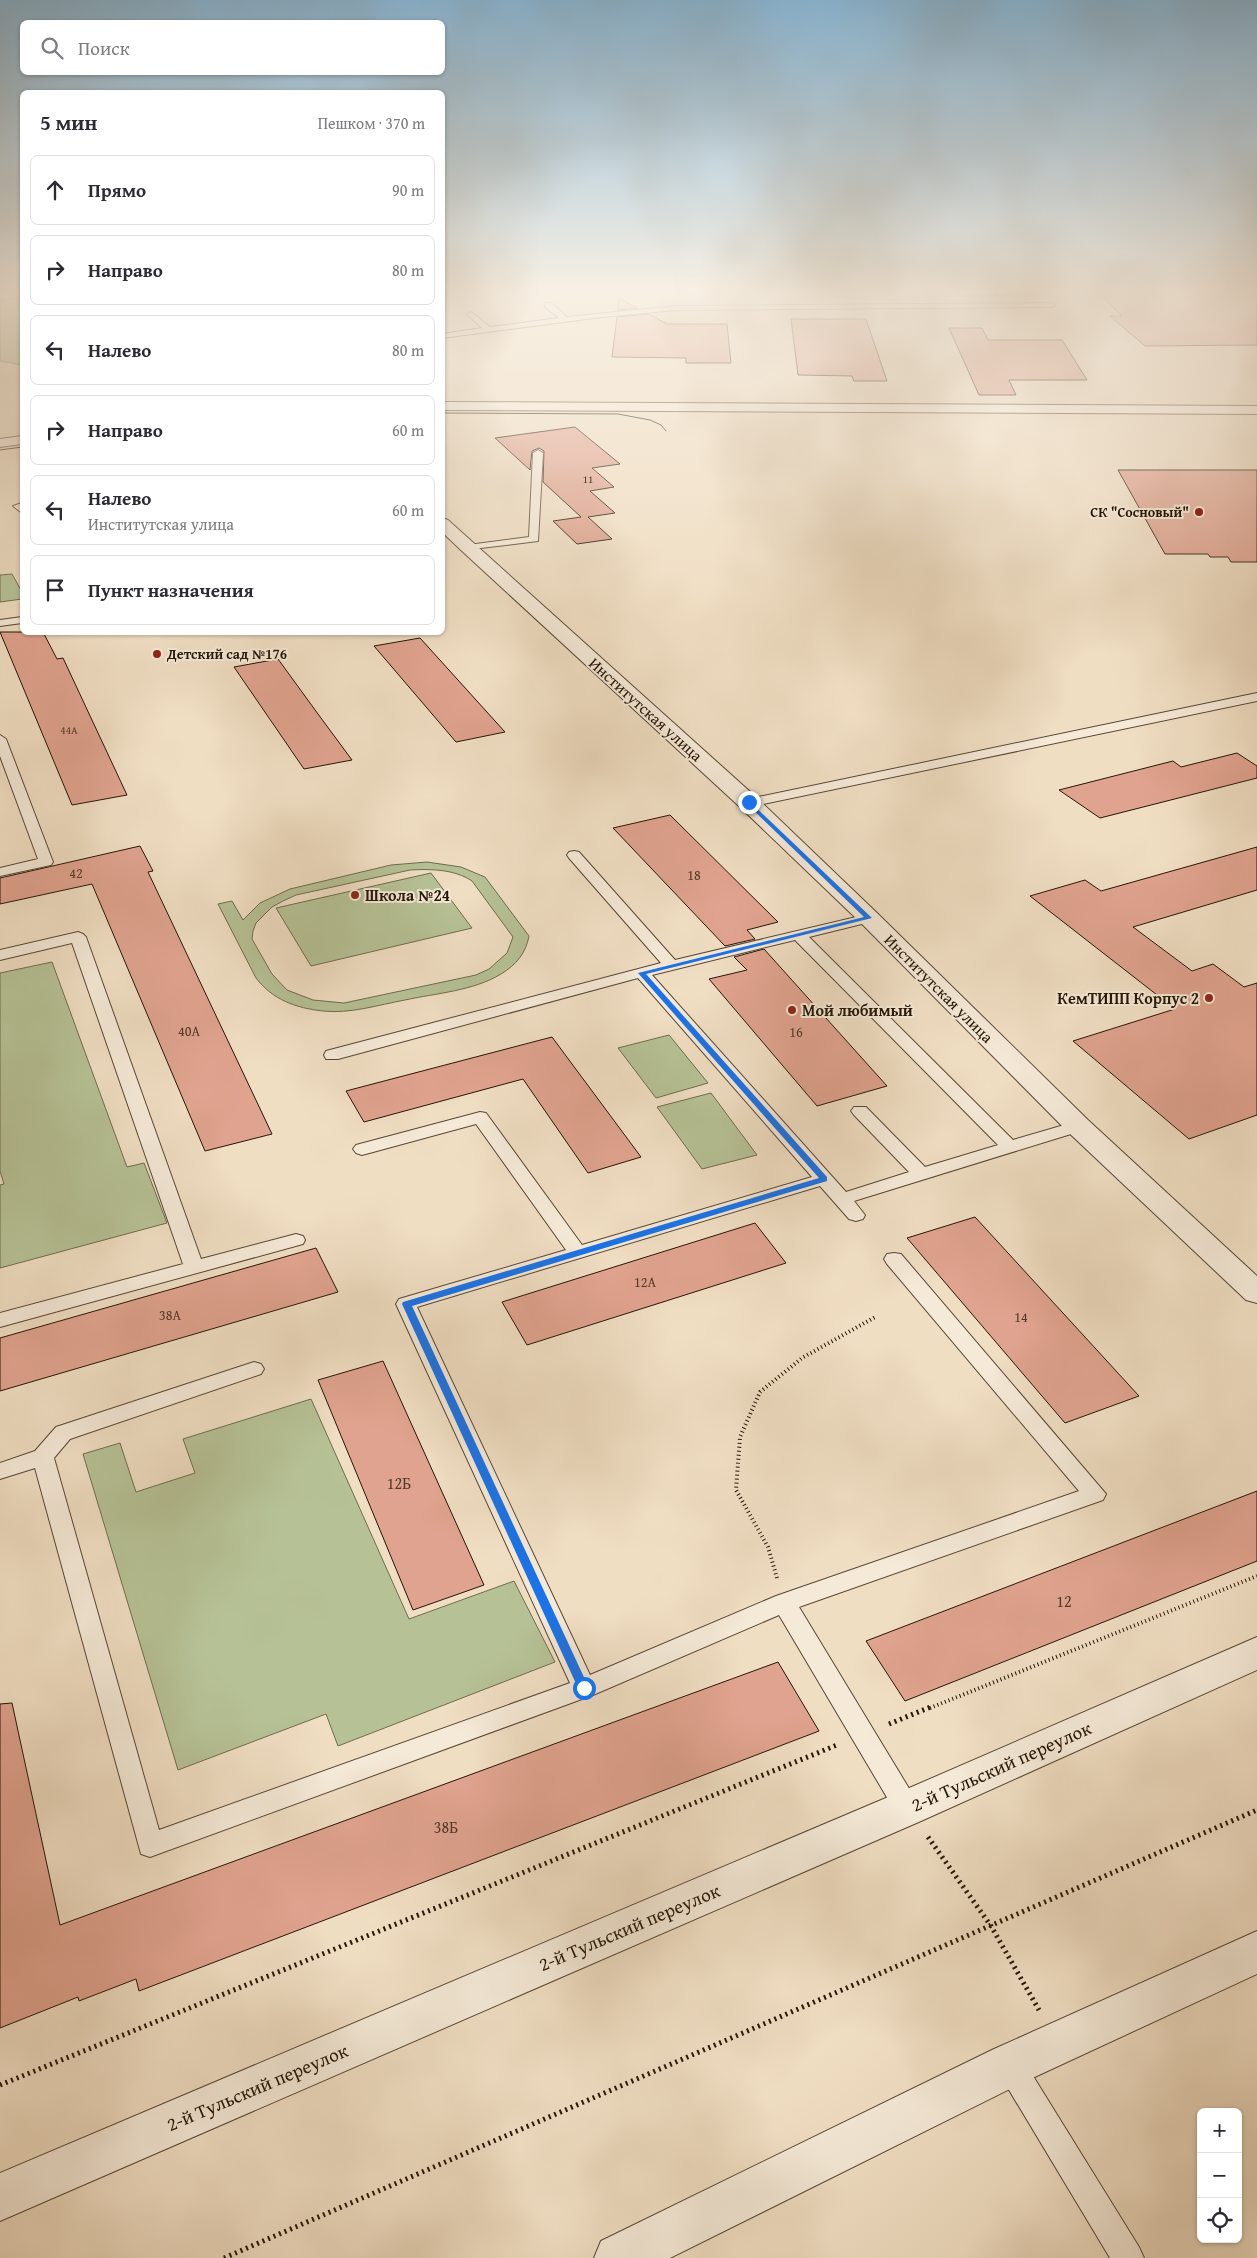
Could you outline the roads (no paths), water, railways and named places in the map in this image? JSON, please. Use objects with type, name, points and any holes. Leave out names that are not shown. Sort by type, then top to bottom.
[{"type":"street","points":[[445,406],[1257,410]]},
{"type":"street","points":[[0,442],[20,440]]},
{"type":"street","name":"Институтская улица","points":[[452,536],[749,802],[869,918],[1078,1126],[1252,1284]]},
{"type":"street","name":"2-й Тульский переулок","points":[[0,2197],[907,1808],[1257,1653]]},
{"type":"street","points":[[618,2258],[1010,2065],[1257,1952]]},
{"type":"lane","points":[[452,536],[534,539],[538,454]]},
{"type":"lane","points":[[0,623],[20,620]]},
{"type":"lane","points":[[749,802],[1257,697]]},
{"type":"lane","points":[[0,738],[46,862],[0,872]]},
{"type":"lane","points":[[574,855],[671,966]]},
{"type":"lane","points":[[332,1055],[642,973],[869,918]]},
{"type":"lane","points":[[799,935],[1010,1147]]},
{"type":"lane","points":[[0,955],[78,938],[194,1268]]},
{"type":"lane","points":[[642,973],[856,1215]]},
{"type":"lane","points":[[860,1111],[921,1174]]},
{"type":"lane","points":[[362,1149],[480,1117],[578,1253]]},
{"type":"lane","points":[[842,1199],[1078,1126]]},
{"type":"lane","points":[[584,1688],[406,1304],[824,1179]]},
{"type":"lane","points":[[0,1320],[296,1240]]},
{"type":"lane","points":[[44,1457],[150,1845],[584,1688],[784,1603],[1095,1494],[894,1259]]},
{"type":"lane","points":[[0,1470],[44,1457],[63,1433],[254,1370]]},
{"type":"lane","points":[[784,1603],[907,1808]]},
{"type":"lane","points":[[1010,2065],[1128,2258]]},
{"type":"tram line","points":[[445,413],[618,414],[650,420],[661,425],[666,431]]},
{"type":"tram line","points":[[0,450],[20,447]]},
{"type":"place","name":"СК \"Сосновый\"","points":[[1199,512]]},
{"type":"place","name":"Детский сад №176","points":[[157,654]]},
{"type":"place","name":"Школа №24","points":[[355,895]]},
{"type":"place","name":"КемТИПП Корпус 2","points":[[1209,998]]},
{"type":"place","name":"Мой любимый","points":[[792,1010]]}]
